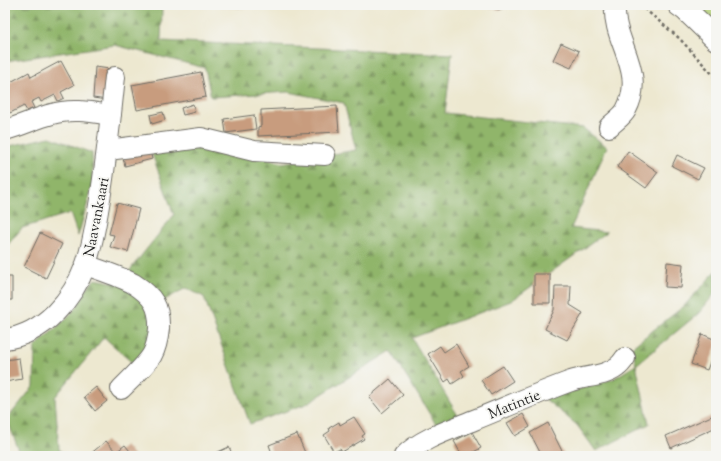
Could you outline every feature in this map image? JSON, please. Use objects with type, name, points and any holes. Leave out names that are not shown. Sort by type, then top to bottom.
[{"type":"main road","points":[[678,5],[686,10],[716,39]]},
{"type":"street","points":[[609,127],[626,111],[633,92],[632,76],[628,56],[614,15],[615,5]]},
{"type":"street","name":"Naavankaari","points":[[5,339],[16,338],[46,322],[59,309],[71,293],[86,265],[91,248],[108,150],[115,78]]},
{"type":"street","points":[[5,130],[53,113],[80,111],[111,115]]},
{"type":"street","points":[[108,150],[201,138],[254,151],[325,155]]},
{"type":"street","points":[[86,265],[133,283],[154,301],[158,309],[158,341],[151,356],[121,389]]},
{"type":"street","name":"Matintie","points":[[404,456],[428,439],[571,381],[603,374],[617,367],[625,358]]},
{"type":"path","points":[[640,5],[680,38],[716,78]]},
{"type":"green space","points":[[7,5],[108,5],[162,9],[161,41],[452,54],[445,113],[583,128],[607,147],[571,228],[607,232],[511,301],[412,338],[458,416],[437,426],[391,351],[306,404],[250,424],[204,297],[186,288],[161,302],[141,371],[104,337],[55,397],[59,449],[64,456],[21,456],[7,419],[34,386],[35,347],[73,311],[95,279],[121,284],[133,266],[174,215],[151,151],[205,139],[282,163],[356,150],[344,103],[289,92],[211,97],[205,68],[115,45],[5,61],[5,21],[8,22]]},
{"type":"green space","points":[[697,5],[716,5],[716,28]]},
{"type":"green space","points":[[50,137],[92,153],[93,184],[78,236],[70,213],[22,228],[5,248],[5,147]]},
{"type":"green space","points":[[716,271],[716,292],[699,313],[636,365],[632,347],[684,306]]},
{"type":"green space","points":[[636,365],[649,424],[596,451],[577,425],[545,399],[613,379]]},
{"type":"building","points":[[221,5],[251,5],[251,8],[221,7]]},
{"type":"building","points":[[475,5],[503,5],[502,10]]},
{"type":"building","points":[[561,43],[579,51],[571,68],[553,60]]},
{"type":"building","points":[[61,61],[74,85],[61,92],[64,98],[58,101],[55,95],[41,102],[39,98],[31,102],[34,108],[27,111],[24,106],[10,113],[7,108],[5,109],[5,85],[29,72],[31,77]]},
{"type":"building","points":[[95,67],[110,69],[107,100],[93,98]]},
{"type":"building","points":[[201,72],[206,97],[137,110],[132,85]]},
{"type":"building","points":[[193,104],[195,112],[183,115],[181,108]]},
{"type":"building","points":[[337,106],[339,132],[258,136],[258,127],[261,126],[261,110]]},
{"type":"building","points":[[163,112],[165,120],[152,124],[150,115]]},
{"type":"building","points":[[254,115],[256,129],[226,133],[224,119]]},
{"type":"building","points":[[149,147],[152,159],[125,166],[122,153]]},
{"type":"building","points":[[628,151],[658,172],[646,188],[617,167]]},
{"type":"building","points":[[677,155],[704,168],[698,179],[672,166]]},
{"type":"building","points":[[117,203],[139,209],[128,252],[110,247],[114,235],[109,234]]},
{"type":"building","points":[[40,233],[62,244],[46,278],[24,267]]},
{"type":"building","points":[[667,262],[683,264],[681,288],[665,287]]},
{"type":"building","points":[[534,274],[550,274],[550,303],[534,303]]},
{"type":"building","points":[[5,277],[12,277],[12,300],[5,300]]},
{"type":"building","points":[[555,286],[571,286],[570,305],[583,313],[567,340],[545,329],[554,310]]},
{"type":"building","points":[[702,334],[716,340],[716,346],[707,370],[691,364]]},
{"type":"building","points":[[456,344],[469,366],[461,371],[464,376],[452,384],[449,379],[445,382],[428,354],[440,346],[444,352]]},
{"type":"building","points":[[19,358],[22,379],[5,382],[5,360]]},
{"type":"building","points":[[503,366],[513,381],[491,395],[481,380]]},
{"type":"building","points":[[390,379],[403,395],[382,413],[369,397]]},
{"type":"building","points":[[96,387],[107,401],[95,411],[84,397]]},
{"type":"building","points":[[523,414],[530,427],[515,436],[507,423]]},
{"type":"building","points":[[716,414],[716,427],[671,448],[666,436]]},
{"type":"building","points":[[354,417],[365,434],[362,436],[364,439],[342,452],[340,449],[334,452],[324,435],[330,431],[329,428],[339,422],[340,425]]},
{"type":"building","points":[[548,423],[564,455],[562,456],[542,456],[530,433]]},
{"type":"building","points":[[472,432],[481,448],[466,456],[462,456],[454,441]]},
{"type":"building","points":[[297,434],[306,455],[273,456],[269,445]]},
{"type":"building","points":[[106,441],[116,452],[125,445],[134,456],[89,456]]},
{"type":"building","points":[[229,447],[233,456],[209,456]]}]
